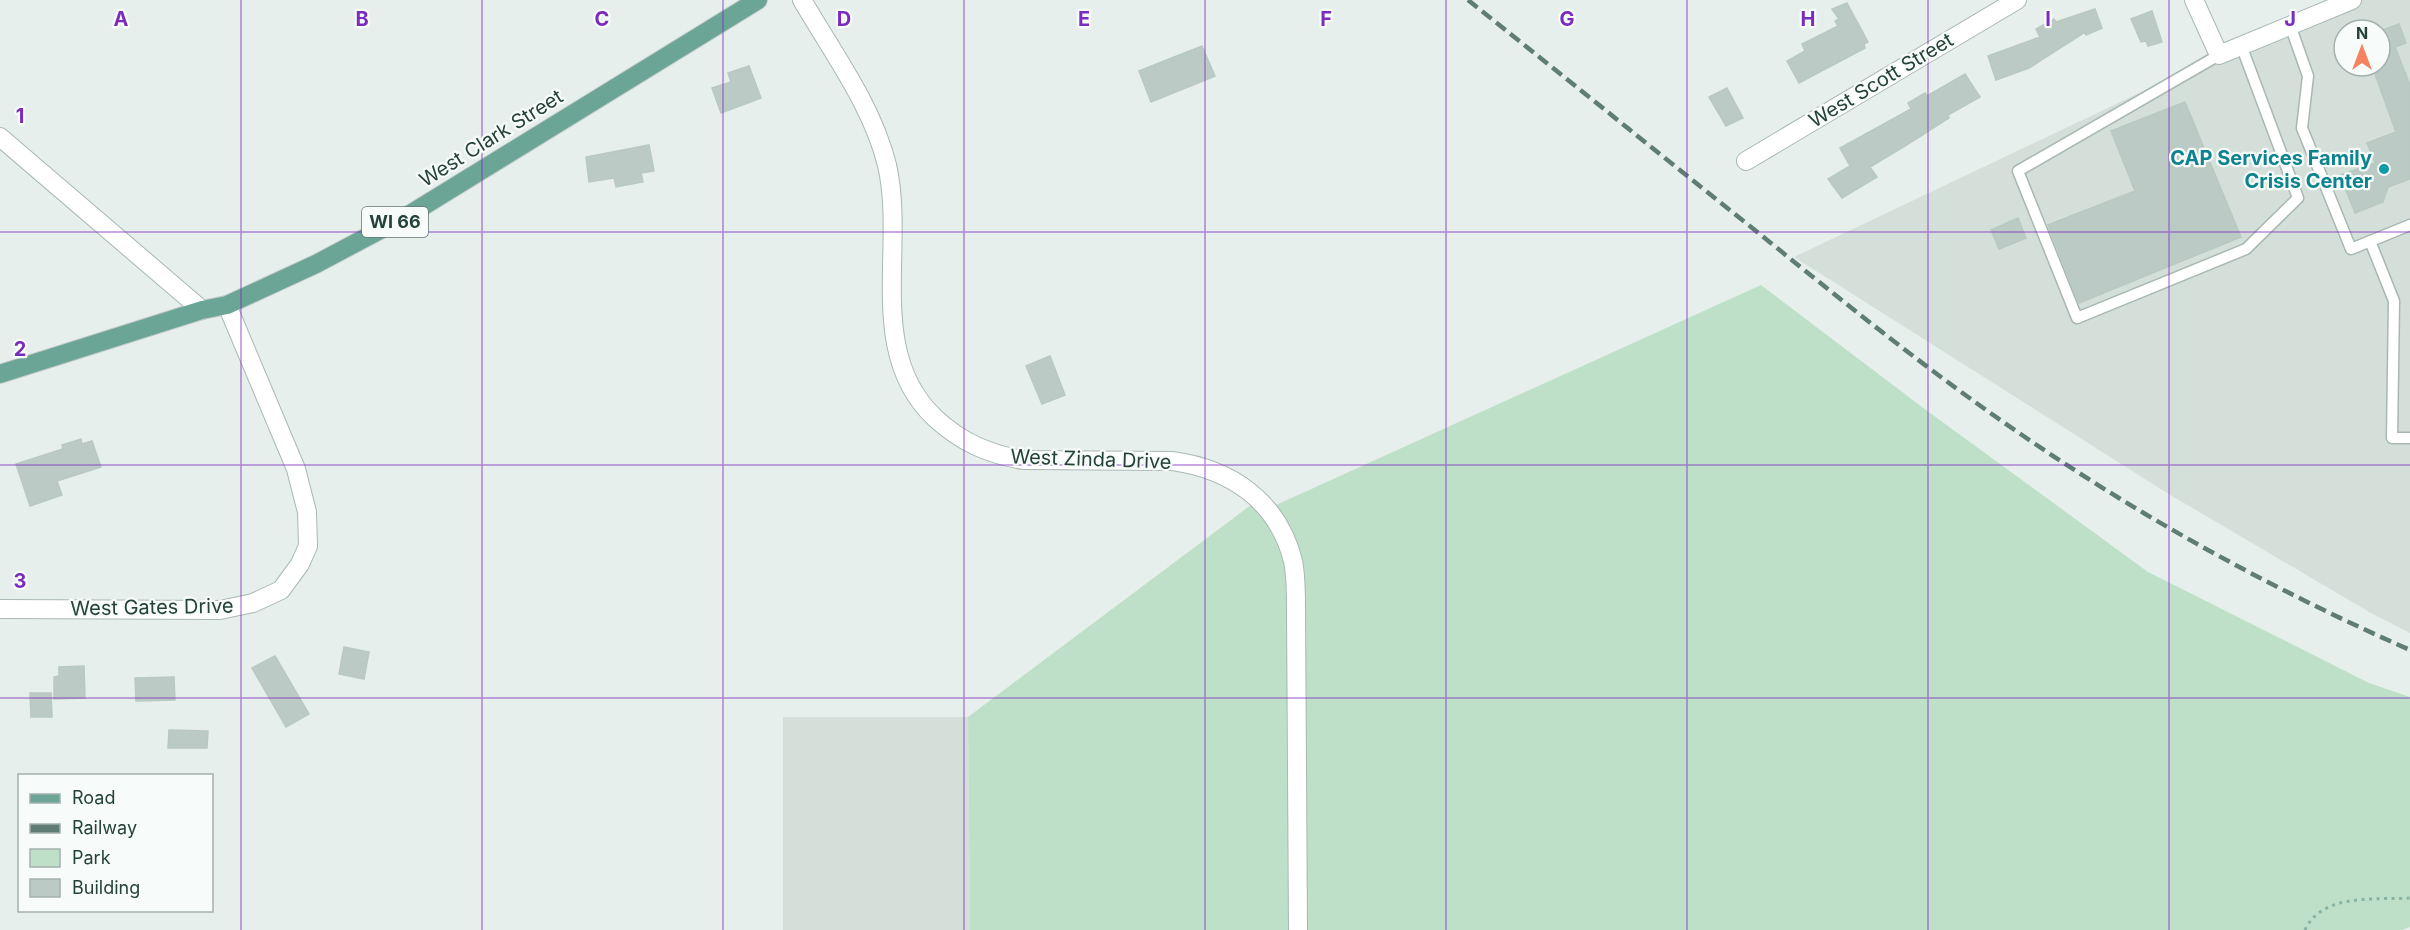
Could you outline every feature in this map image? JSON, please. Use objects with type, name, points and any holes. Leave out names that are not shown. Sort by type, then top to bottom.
[{"type":"main road","name":"West Clark Street","points":[[0,375],[202,310],[227,305],[316,264],[412,213],[758,0]]},
{"type":"street","name":"West Zinda Drive","points":[[802,0],[868,112],[882,146],[888,169],[891,205],[893,325],[897,348],[907,379],[929,412],[956,436],[978,448],[1000,456],[1023,460],[1172,461],[1196,464],[1219,472],[1240,484],[1258,499],[1274,518],[1286,539],[1293,562],[1296,608],[1298,930]]},
{"type":"street","name":"West Scott Street","points":[[1746,161],[2017,0]]},
{"type":"street","points":[[2194,0],[2219,55],[2352,0]]},
{"type":"street","points":[[0,137],[202,310]]},
{"type":"street","name":"West Gates Drive","points":[[0,609],[220,610],[253,603],[281,590],[294,573],[308,546],[307,512],[296,469],[227,305]]},
{"type":"lane","points":[[2290,26],[2308,76],[2302,128],[2351,249],[2410,225]]},
{"type":"lane","points":[[2219,55],[2018,171],[2077,318],[2246,249],[2298,198],[2241,45]]},
{"type":"lane","points":[[2370,241],[2394,301],[2392,438],[2410,438]]},
{"type":"path","points":[[2304,930],[2310,918],[2341,901],[2410,898]]},
{"type":"shaded area","points":[[2352,0],[2410,0],[2410,633],[2371,613],[2167,493],[1794,257],[2219,55]]},
{"type":"shaded area","points":[[783,717],[968,717],[970,930],[783,930]]},
{"type":"green space","points":[[1761,285],[1926,410],[2148,572],[2369,683],[2410,697],[2410,927],[2402,930],[970,930],[968,717],[1259,499],[1267,509]]},
{"type":"building","points":[[1847,3],[1868,42],[1864,44],[1865,48],[1799,83],[1787,61],[1805,51],[1802,44],[1838,26],[1835,21],[1839,19],[1832,9]]},
{"type":"building","points":[[2095,9],[2102,28],[2086,35],[2085,32],[2029,68],[1996,80],[1988,56],[2040,37],[2036,29],[2054,19],[2056,22]]},
{"type":"building","points":[[2152,11],[2162,42],[2148,46],[2146,41],[2141,42],[2131,19]]},
{"type":"building","name":"CAP Services Family Crisis Center","points":[[2399,24],[2406,43],[2395,47],[2410,85],[2410,179],[2388,187],[2383,202],[2355,213],[2340,175],[2375,163],[2367,143],[2396,132],[2376,78],[2392,78],[2392,27]]},
{"type":"building","points":[[1202,46],[1215,76],[1151,102],[1139,71]]},
{"type":"building","points":[[749,66],[761,98],[721,113],[712,88],[731,82],[728,73]]},
{"type":"building","points":[[1965,74],[1980,97],[1948,115],[1949,118],[1870,167],[1877,177],[1842,198],[1828,179],[1850,166],[1840,148],[1911,109],[1908,103],[1925,93],[1927,96]]},
{"type":"building","points":[[1727,88],[1743,118],[1726,126],[1709,97]]},
{"type":"building","points":[[2185,102],[2241,237],[2079,303],[2048,225],[2135,191],[2111,131]]},
{"type":"building","points":[[649,145],[654,171],[641,173],[643,182],[616,187],[614,178],[589,182],[586,157]]},
{"type":"building","points":[[2018,218],[2026,238],[1999,249],[1991,230]]},
{"type":"building","points":[[1050,356],[1065,395],[1042,404],[1026,366]]},
{"type":"building","points":[[81,439],[82,444],[92,441],[101,467],[57,481],[62,495],[30,506],[16,464],[63,449],[62,445]]},
{"type":"building","points":[[344,647],[369,652],[364,679],[339,674]]},
{"type":"building","points":[[275,656],[309,714],[286,727],[252,668]]},
{"type":"building","points":[[84,666],[85,698],[54,699],[54,677],[59,676],[59,667]]},
{"type":"building","points":[[174,677],[175,700],[136,701],[135,678]]},
{"type":"building","points":[[30,693],[51,693],[52,717],[31,717]]},
{"type":"building","points":[[169,730],[208,731],[207,748],[168,748]]},
{"type":"railway","points":[[1468,0],[1889,338],[2022,435],[2115,496],[2211,552],[2309,603],[2410,650]]},
{"type":"place","name":"CAP Services Family Crisis Center","points":[[2384,169]]}]
